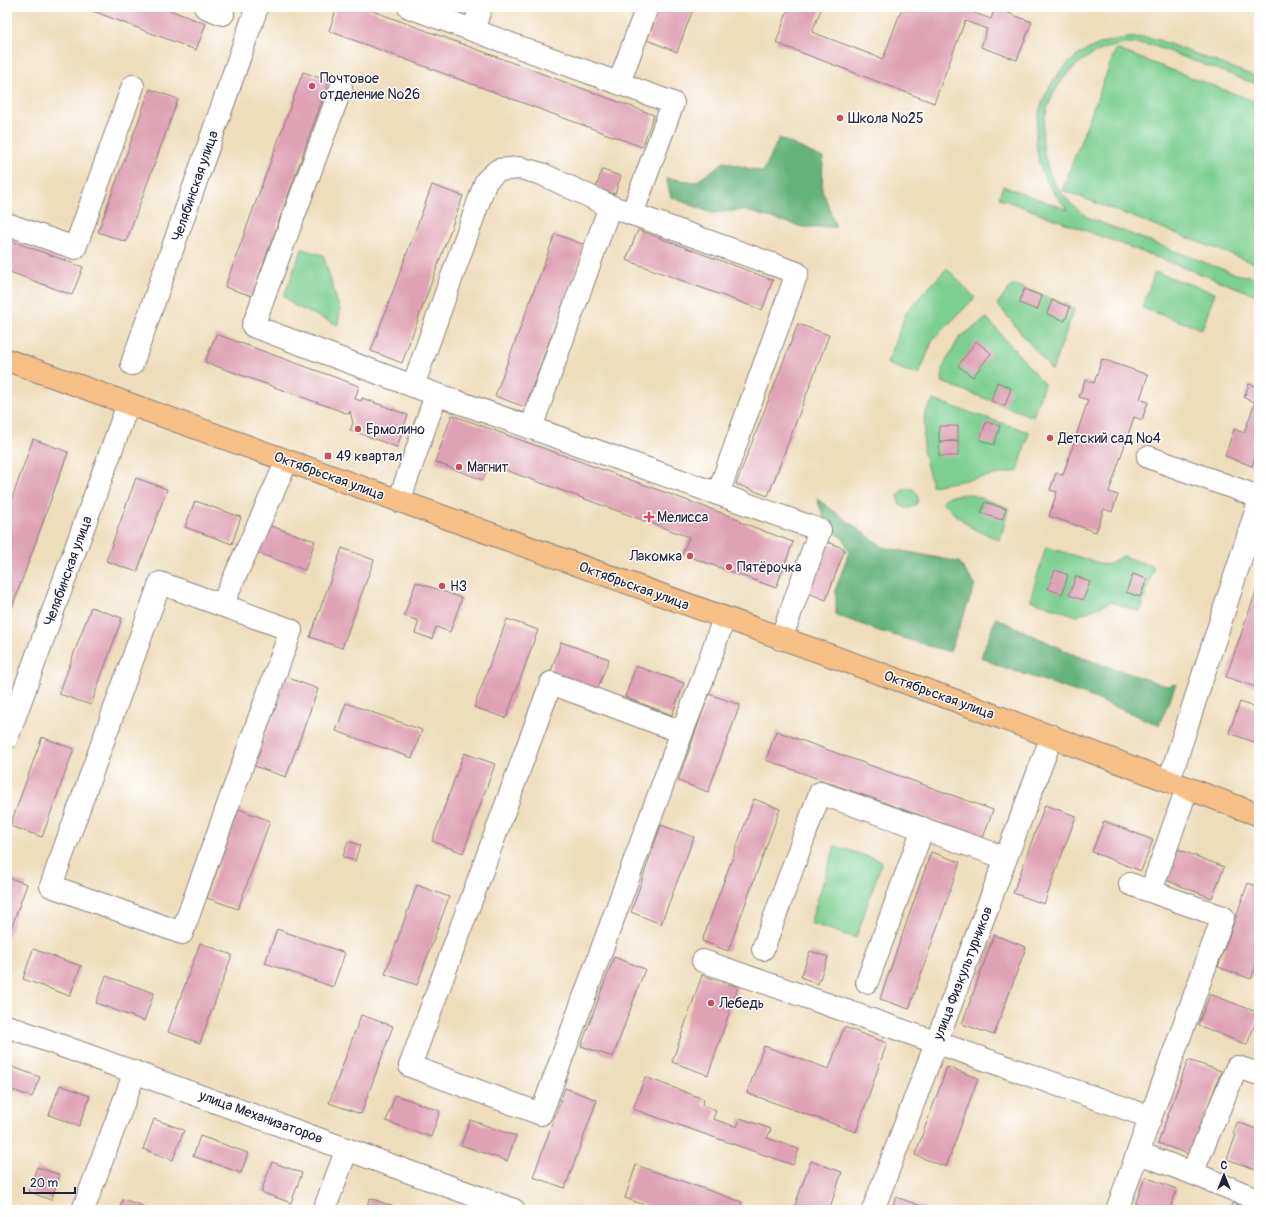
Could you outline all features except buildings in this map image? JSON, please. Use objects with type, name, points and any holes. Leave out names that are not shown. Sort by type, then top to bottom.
[{"type":"main road","name":"Октябрьская улица","points":[[7,360],[1052,736],[1259,815]]},
{"type":"street","name":"Челябинская улица","points":[[132,364],[257,7]]},
{"type":"street","points":[[409,7],[673,103],[632,214]]},
{"type":"street","points":[[473,30],[481,7]]},
{"type":"street","points":[[619,83],[647,7]]},
{"type":"street","points":[[7,224],[75,248],[133,86]]},
{"type":"street","points":[[341,88],[253,326],[436,395],[820,530],[781,639]]},
{"type":"street","points":[[413,386],[486,181],[498,170],[520,168],[547,177],[610,206],[797,273],[718,494]]},
{"type":"street","points":[[531,428],[610,206]]},
{"type":"street","points":[[399,501],[436,395]]},
{"type":"street","name":"Челябинская улица","points":[[7,738],[128,404]]},
{"type":"street","points":[[1148,457],[1207,468],[1259,497]]},
{"type":"street","points":[[222,605],[287,461]]},
{"type":"street","points":[[1151,892],[1178,784],[1259,502]]},
{"type":"street","points":[[160,583],[222,605],[291,630],[182,933],[51,886],[160,583]]},
{"type":"street","points":[[682,732],[551,684],[410,1066],[541,1114],[682,732],[702,682],[724,618]]},
{"type":"street","name":"улица Физкультурников","points":[[873,1210],[1052,736]]},
{"type":"street","points":[[763,949],[820,793],[1006,858]]},
{"type":"street","points":[[867,982],[922,828]]},
{"type":"street","points":[[1117,1210],[1139,1153],[1150,1117],[1223,917],[1130,884]]},
{"type":"street","points":[[703,961],[1150,1117]]},
{"type":"street","name":"улица Механизаторов","points":[[7,1026],[347,1148],[514,1210]]},
{"type":"street","points":[[1192,1173],[1237,1067],[1259,1074]]},
{"type":"street","points":[[83,1210],[134,1072]]},
{"type":"street","points":[[324,1210],[347,1148]]},
{"type":"street","points":[[1139,1153],[1259,1200]]},
{"type":"green space","points":[[1145,37],[1156,39],[1259,78],[1259,85],[1154,46],[1127,44],[1102,50],[1081,62],[1063,79],[1050,100],[1044,124],[1043,150],[1051,176],[1067,199],[1089,218],[1239,275],[1259,277],[1259,296],[999,198],[1003,186],[1068,210],[1047,183],[1038,158],[1036,138],[1038,118],[1044,99],[1053,81],[1066,66],[1081,53],[1100,44],[1111,41]]},
{"type":"green space","points":[[1116,49],[1259,103],[1259,265],[1062,190]]},
{"type":"green space","points":[[779,138],[823,158],[822,189],[836,227],[803,227],[743,210],[711,213],[671,197],[666,178],[696,182],[724,162],[763,172]]},
{"type":"green space","points":[[302,249],[323,255],[340,311],[338,325],[293,305],[284,296]]},
{"type":"green space","points":[[947,268],[975,298],[933,339],[919,375],[887,364],[907,311]]},
{"type":"green space","points":[[1155,272],[1215,293],[1202,329],[1142,308]]},
{"type":"green space","points":[[1013,284],[1075,308],[1052,370],[997,304]]},
{"type":"green space","points":[[987,318],[1044,384],[1033,417],[942,382],[943,367],[959,338]]},
{"type":"green space","points":[[933,400],[1029,432],[1018,471],[932,486],[923,450],[925,413]]},
{"type":"green space","points":[[908,488],[915,491],[918,498],[915,505],[908,508],[901,505],[898,498],[901,491]]},
{"type":"green space","points":[[969,494],[1009,508],[1000,540],[972,528],[942,502],[948,496]]},
{"type":"green space","points":[[817,499],[883,547],[959,562],[975,585],[950,652],[882,632],[836,615],[836,588],[849,552],[844,540],[826,524]]},
{"type":"green space","points":[[1046,547],[1106,565],[1123,556],[1154,567],[1140,612],[1111,602],[1077,616],[1030,600]]},
{"type":"green space","points":[[996,618],[1077,656],[1167,686],[1176,684],[1159,725],[1086,695],[997,665],[981,657]]},
{"type":"green space","points":[[835,846],[882,861],[856,938],[810,923]]},
{"type":"place","name":"Почтовое отделение №26","points":[[312,86]]},
{"type":"place","name":"Школа №25","points":[[840,118]]},
{"type":"place","name":"Ермолино","points":[[358,429]]},
{"type":"place","name":"Детский сад №4","points":[[1050,438]]},
{"type":"place","name":"49 квартал","points":[[328,456]]},
{"type":"place","name":"Магнит","points":[[459,467]]},
{"type":"place","name":"Мелисса","points":[[649,517]]},
{"type":"place","name":"Лакомка","points":[[690,556]]},
{"type":"place","name":"Пятёрочка","points":[[729,567]]},
{"type":"place","name":"НЗ","points":[[442,586]]},
{"type":"place","name":"Лебедь","points":[[711,1003]]}]
